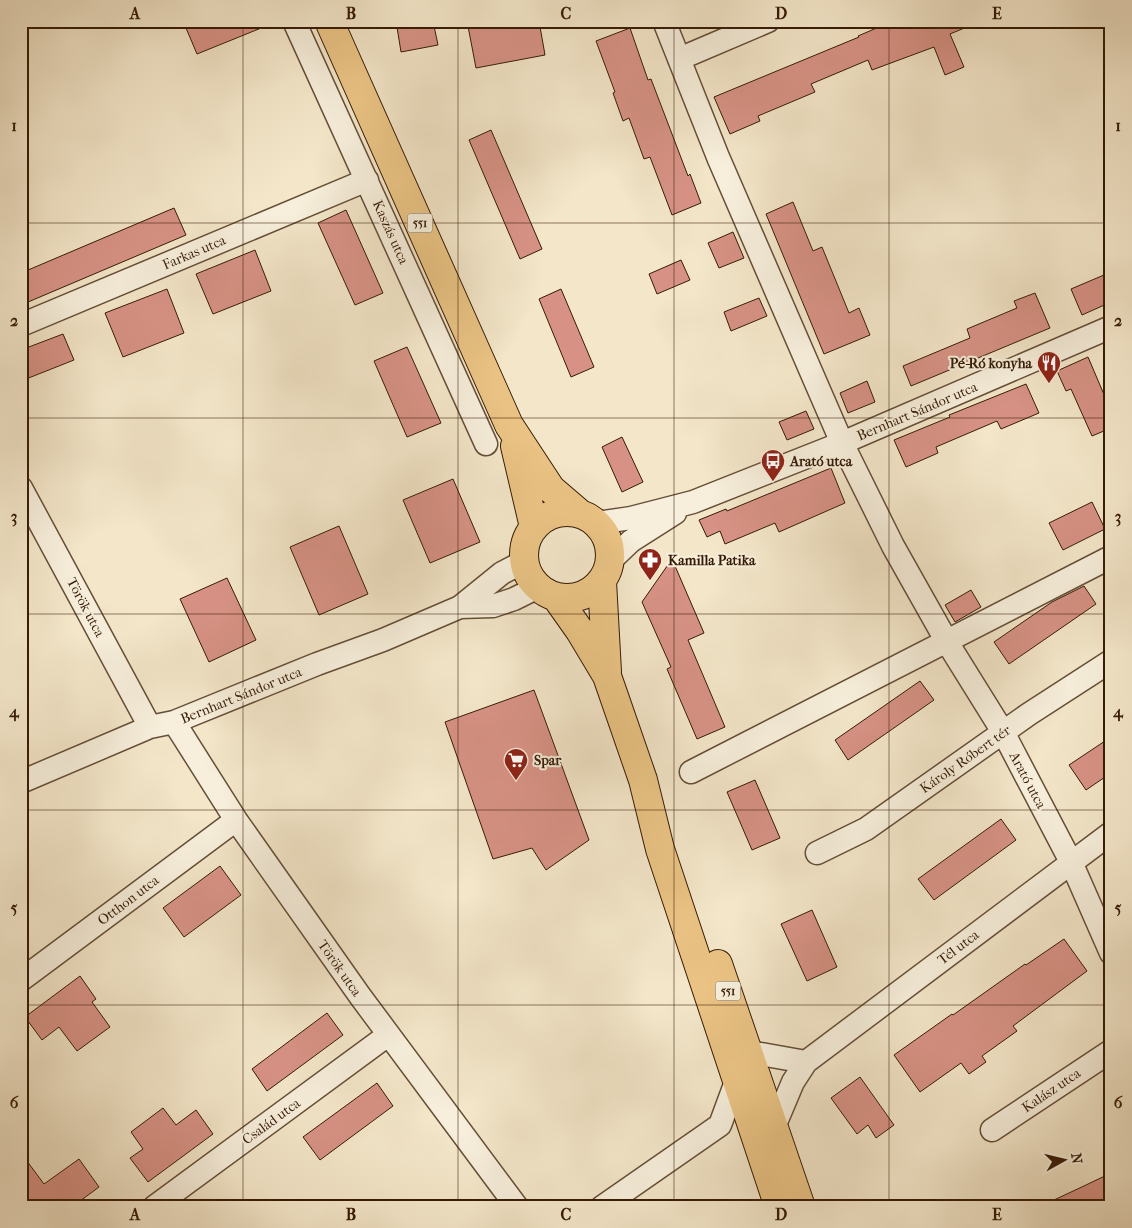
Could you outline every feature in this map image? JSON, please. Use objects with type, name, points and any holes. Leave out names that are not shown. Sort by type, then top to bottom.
[{"type":"main road","name":"551","points":[[329,21],[510,425],[551,489],[588,518],[608,540],[606,571],[607,676]]},
{"type":"main road","name":"551","points":[[510,425],[534,528]]},
{"type":"main road","points":[[525,561],[526,543],[534,528],[547,517],[563,512],[588,518]]},
{"type":"main road","name":"551","points":[[525,561],[529,575],[547,592],[580,631],[607,676],[643,780],[660,849],[737,1079],[801,1207]]},
{"type":"main road","points":[[547,592],[573,598],[589,592],[606,571]]},
{"type":"main road","name":"551","points":[[643,780],[677,846],[749,1052],[766,1135],[775,1202]]},
{"type":"street","name":"Kaszás utca","points":[[294,21],[486,444]]},
{"type":"street","name":"Arató utca","points":[[664,21],[718,157],[842,443],[893,546],[947,642],[1003,732],[1071,862],[1111,953]]},
{"type":"street","points":[[679,58],[768,21]]},
{"type":"street","name":"Farkas utca","points":[[21,325],[367,180]]},
{"type":"street","name":"Bernhart Sándor utca","points":[[588,518],[631,518],[693,502],[842,443],[1111,327]]},
{"type":"street","name":"Török utca","points":[[21,488],[150,727]]},
{"type":"street","name":"Bernhart Sándor utca","points":[[606,571],[631,541],[693,502]]},
{"type":"street","points":[[691,772],[1111,557]]},
{"type":"street","name":"Bernhart Sándor utca","points":[[21,782],[150,727],[174,722],[383,640],[460,607],[502,573],[525,561]]},
{"type":"street","name":"Bernhart Sándor utca","points":[[460,607],[493,606],[514,599],[547,592]]},
{"type":"street","name":"Károly Róbert tér","points":[[817,853],[866,829],[1003,732],[1111,661]]},
{"type":"street","name":"Török utca","points":[[174,722],[236,820],[388,1035],[517,1207]]},
{"type":"street","name":"Otthon utca","points":[[21,980],[236,820]]},
{"type":"street","name":"Tél utca","points":[[766,1135],[793,1082],[806,1062],[1111,833]]},
{"type":"street","name":"Család utca","points":[[154,1207],[388,1035]]},
{"type":"street","name":"Kalász utca","points":[[992,1130],[1111,1051]]},
{"type":"street","points":[[749,1052],[806,1062]]},
{"type":"street","points":[[602,1207],[720,1125],[737,1079]]},
{"type":"street","points":[[720,1125],[766,1135]]},
{"type":"building","points":[[183,21],[276,21],[276,22],[197,54]]},
{"type":"building","points":[[396,21],[433,21],[438,45],[401,52]]},
{"type":"building","points":[[467,21],[539,21],[545,55],[476,68]]},
{"type":"building","points":[[893,21],[979,22],[950,34],[964,67],[945,75],[934,47],[872,70],[868,60],[811,84],[815,92],[758,116],[760,121],[730,134],[714,97]]},
{"type":"building","points":[[630,28],[648,80],[651,79],[688,176],[690,174],[701,203],[672,215],[650,157],[644,159],[629,118],[623,121],[613,93],[615,92],[596,41]]},
{"type":"building","points":[[491,130],[542,249],[520,259],[469,140]]},
{"type":"building","points":[[793,202],[813,251],[822,247],[849,313],[859,308],[870,335],[824,354],[766,214]]},
{"type":"building","points":[[174,208],[186,235],[21,305],[21,273]]},
{"type":"building","points":[[346,210],[383,293],[355,305],[318,223]]},
{"type":"building","points":[[733,232],[744,258],[719,268],[708,243]]},
{"type":"building","points":[[255,250],[271,291],[213,314],[196,274]]},
{"type":"building","points":[[681,260],[690,280],[657,294],[649,274]]},
{"type":"building","points":[[1111,272],[1111,302],[1082,315],[1071,289]]},
{"type":"building","points":[[167,289],[184,333],[123,357],[105,313]]},
{"type":"building","points":[[561,289],[594,367],[571,377],[539,299]]},
{"type":"building","points":[[1035,293],[1050,328],[911,386],[903,366],[970,338],[967,329],[1017,308],[1014,301]]},
{"type":"building","points":[[759,298],[767,316],[731,331],[724,312]]},
{"type":"building","points":[[63,334],[74,360],[21,381],[21,350]]},
{"type":"building","points":[[407,347],[441,423],[407,437],[374,361]]},
{"type":"building","points":[[1088,357],[1111,411],[1111,428],[1092,436],[1071,389],[1066,391],[1057,371]]},
{"type":"building","points":[[867,381],[875,402],[848,413],[840,393]]},
{"type":"building","points":[[1026,384],[1039,413],[1001,429],[997,421],[936,447],[938,453],[906,467],[894,440],[950,417],[949,415]]},
{"type":"building","points":[[806,411],[814,429],[787,440],[779,422]]},
{"type":"building","points":[[622,437],[643,482],[622,492],[602,447]]},
{"type":"building","points":[[831,468],[845,503],[779,532],[775,523],[725,544],[720,531],[707,537],[699,520],[726,509],[727,511]]},
{"type":"building","points":[[453,479],[480,542],[430,563],[403,500]]},
{"type":"building","points":[[1092,502],[1105,529],[1063,550],[1049,523]]},
{"type":"building","points":[[339,526],[368,594],[319,615],[290,547]]},
{"type":"building","points":[[672,559],[704,633],[688,640],[725,727],[697,739],[667,669],[671,667],[642,602]]},
{"type":"building","points":[[227,578],[256,640],[209,662],[180,599]]},
{"type":"building","points":[[1084,586],[1096,604],[1009,664],[994,642],[1052,602]]},
{"type":"building","points":[[971,590],[981,607],[955,622],[945,605]]},
{"type":"building","points":[[920,681],[934,700],[848,760],[835,740]]},
{"type":"building","name":"Spar","points":[[534,690],[589,840],[546,870],[532,848],[493,859],[445,722]]},
{"type":"building","points":[[1111,737],[1111,773],[1086,790],[1069,765]]},
{"type":"building","points":[[755,780],[780,838],[752,850],[727,792]]},
{"type":"building","points":[[1001,819],[1016,840],[934,900],[918,879]]},
{"type":"building","points":[[220,866],[241,895],[184,937],[163,908]]},
{"type":"building","points":[[812,910],[837,967],[807,981],[781,924]]},
{"type":"building","points":[[1064,939],[1087,971],[1013,1026],[1017,1031],[982,1056],[986,1062],[969,1074],[961,1063],[920,1092],[894,1055]]},
{"type":"building","points":[[80,976],[96,999],[92,1002],[110,1027],[77,1051],[59,1027],[42,1040],[25,1017]]},
{"type":"building","points":[[327,1013],[343,1035],[267,1091],[252,1069]]},
{"type":"building","points":[[860,1077],[894,1125],[876,1138],[868,1125],[857,1134],[831,1098]]},
{"type":"building","points":[[377,1083],[393,1106],[320,1160],[303,1137]]},
{"type":"building","points":[[163,1108],[176,1125],[196,1110],[213,1134],[148,1182],[130,1158],[143,1149],[131,1132]]},
{"type":"building","points":[[21,1153],[44,1184],[79,1159],[99,1187],[72,1207],[34,1207],[21,1190]]},
{"type":"building","points":[[1111,1173],[1111,1207],[1039,1207],[1086,1185]]},
{"type":"place","name":"Pé-Ró konyha","points":[[1049,384]]},
{"type":"place","name":"Arató utca","points":[[773,482]]},
{"type":"place","name":"Kamilla Patika","points":[[650,581]]},
{"type":"place","name":"Spar","points":[[516,781]]}]
